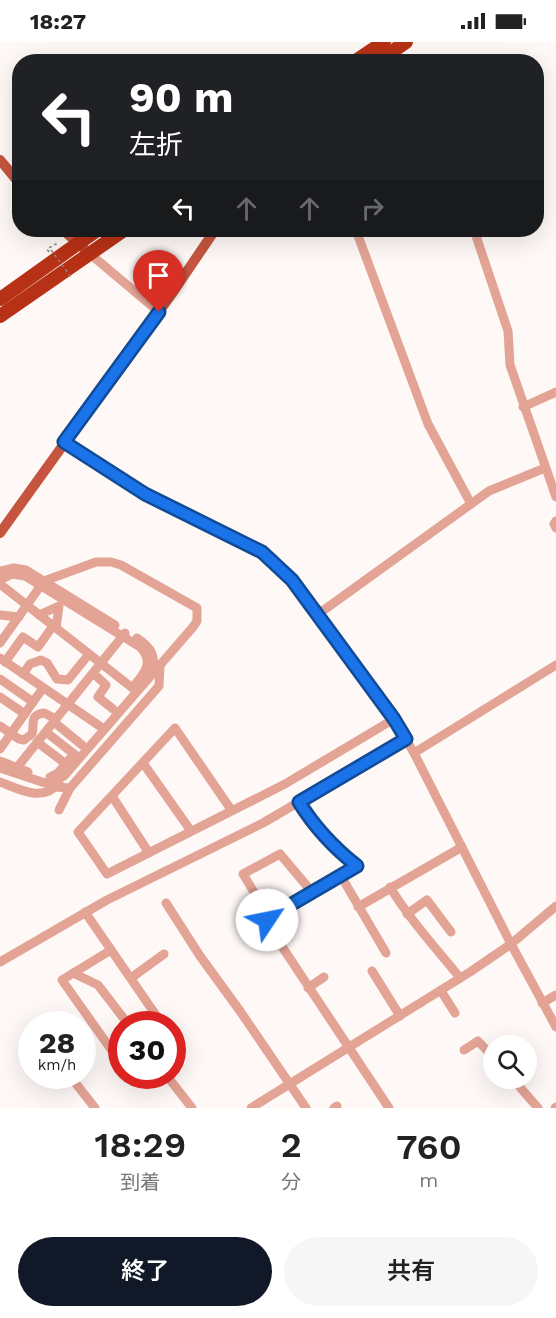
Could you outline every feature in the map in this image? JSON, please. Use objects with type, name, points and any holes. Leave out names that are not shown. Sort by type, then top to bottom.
[{"type":"highway","points":[[389,52],[406,42]]},
{"type":"highway","points":[[0,298],[86,237]]},
{"type":"highway","points":[[0,316],[113,237]]},
{"type":"main road","points":[[0,160],[12,174]]},
{"type":"main road","points":[[71,237],[89,253]]},
{"type":"main road","points":[[0,532],[159,312],[210,237]]},
{"type":"street","points":[[358,237],[428,424],[471,504]]},
{"type":"street","points":[[476,237],[508,331],[510,364],[556,497]]},
{"type":"street","points":[[89,253],[159,312]]},
{"type":"street","points":[[523,406],[556,392]]},
{"type":"street","points":[[64,442],[145,494],[262,552],[292,580],[394,719],[406,739],[556,1027]]},
{"type":"street","points":[[317,615],[489,491],[546,468]]},
{"type":"street","points":[[556,521],[554,524],[556,528]]},
{"type":"street","points":[[0,768],[47,777],[58,773],[82,745],[101,728],[113,709],[151,676],[197,621],[198,614],[197,608],[121,565],[96,562],[43,584],[1,639]]},
{"type":"street","points":[[0,572],[21,568],[124,634],[150,647],[155,660],[151,676]]},
{"type":"street","points":[[43,584],[18,574],[5,576],[0,582],[134,689]]},
{"type":"street","points":[[39,615],[59,606],[54,627],[38,647],[23,637],[3,660],[101,728]]},
{"type":"street","points":[[0,615],[19,617]]},
{"type":"street","points":[[15,770],[124,634]]},
{"type":"street","points":[[0,782],[34,794],[53,789],[64,776],[146,672],[148,658],[140,647],[124,634]]},
{"type":"street","points":[[23,674],[30,664],[41,660],[47,663],[57,679],[68,680],[89,654]]},
{"type":"street","points":[[59,810],[70,788],[159,686],[160,665]]},
{"type":"street","points":[[414,753],[555,669]]},
{"type":"street","points":[[93,673],[106,685],[98,697],[113,709]]},
{"type":"street","points":[[0,679],[33,702]]},
{"type":"street","points":[[0,747],[43,688]]},
{"type":"street","points":[[0,697],[25,714]]},
{"type":"street","points":[[0,726],[19,739],[28,738],[33,730],[32,720],[38,714],[44,713],[82,745]]},
{"type":"street","points":[[232,811],[176,728],[78,832],[107,874],[191,831],[232,811],[285,784],[394,719]]},
{"type":"street","points":[[46,732],[74,754]]},
{"type":"street","points":[[0,962],[85,912],[263,823],[406,739]]},
{"type":"street","points":[[38,742],[66,764]]},
{"type":"street","points":[[0,761],[45,783],[64,776]]},
{"type":"street","points":[[143,763],[191,831]]},
{"type":"street","points":[[0,776],[29,788],[70,788]]},
{"type":"street","points":[[112,796],[149,853]]},
{"type":"street","points":[[268,915],[273,915],[357,866],[314,826],[299,802]]},
{"type":"street","points":[[358,906],[462,847]]},
{"type":"street","points":[[312,891],[280,854],[243,874],[268,915],[267,920],[308,988],[389,1108]]},
{"type":"street","points":[[340,876],[386,953]]},
{"type":"street","points":[[390,887],[407,914],[460,978]]},
{"type":"street","points":[[407,914],[426,900],[452,932]]},
{"type":"street","points":[[166,903],[200,956],[306,1108]]},
{"type":"street","points":[[251,1108],[441,991],[511,944],[556,906]]},
{"type":"street","points":[[85,912],[153,1011]]},
{"type":"street","points":[[108,1045],[62,980],[111,950]]},
{"type":"street","points":[[131,978],[164,954]]},
{"type":"street","points":[[372,971],[400,1016]]},
{"type":"street","points":[[73,973],[98,984],[119,1011]]},
{"type":"street","points":[[308,988],[324,977]]},
{"type":"street","points":[[441,991],[455,1013]]},
{"type":"street","points":[[542,1003],[556,995]]},
{"type":"street","points":[[464,1050],[478,1041],[483,1046]]},
{"type":"street","points":[[80,1089],[95,1108]]},
{"type":"street","points":[[177,1089],[192,1108]]},
{"type":"street","points":[[522,1089],[538,1108]]},
{"type":"path","points":[[47,249],[56,244],[57,246],[51,250],[71,277]]},
{"type":"route","points":[[159,312],[64,442],[145,494],[252,546],[274,562],[292,580],[394,719],[406,739],[299,802],[314,826],[357,866],[273,915],[268,915],[267,920]]}]
